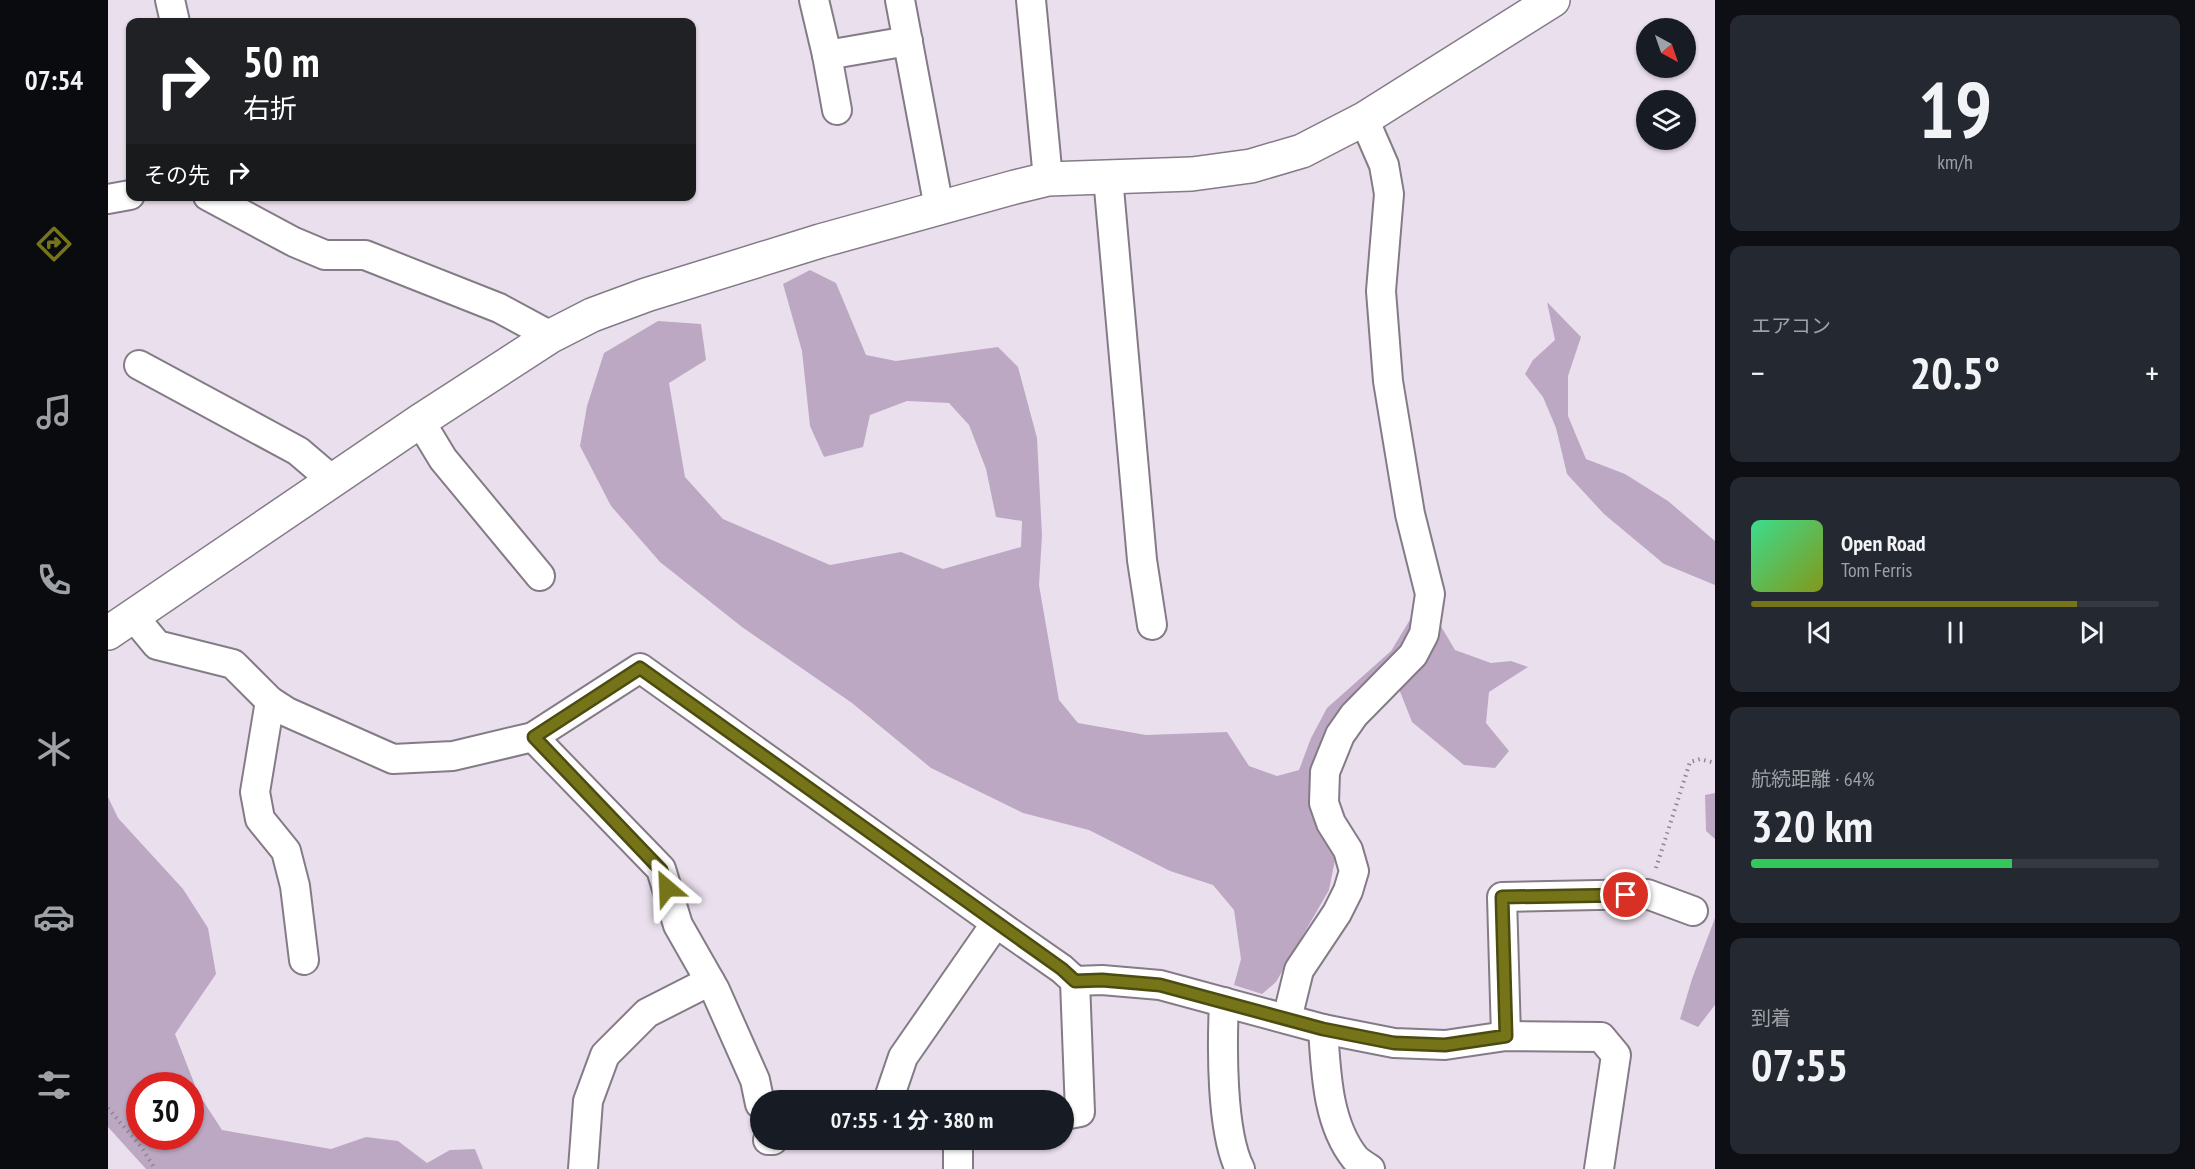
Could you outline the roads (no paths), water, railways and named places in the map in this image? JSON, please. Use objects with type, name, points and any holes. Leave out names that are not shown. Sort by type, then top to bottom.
[{"type":"street","points":[[170,0],[174,18]]},
{"type":"street","points":[[814,0],[837,110]]},
{"type":"street","points":[[900,0],[939,208]]},
{"type":"street","points":[[1031,0],[1048,179]]},
{"type":"street","points":[[1553,0],[1364,119],[1302,151],[1251,166],[1192,174],[1048,179],[820,241],[646,295],[592,315],[551,336],[420,421],[120,624],[157,645],[233,664],[270,701],[287,712],[393,759],[453,756],[534,737],[640,668],[1062,969],[1075,981],[1102,980],[1160,985],[1323,1029],[1394,1043],[1445,1045],[1506,1036],[1600,1037],[1616,1055],[1599,1169]]},
{"type":"street","points":[[826,55],[908,40]]},
{"type":"street","points":[[1287,1019],[1299,970],[1337,913],[1348,891],[1354,871],[1348,850],[1331,823],[1324,803],[1325,772],[1340,735],[1354,715],[1413,655],[1424,634],[1430,594],[1410,514],[1388,381],[1381,291],[1389,194],[1384,165],[1364,119]]},
{"type":"street","points":[[1108,177],[1142,560],[1152,625]]},
{"type":"street","points":[[108,199],[126,196]]},
{"type":"street","points":[[222,201],[294,242],[325,255],[365,255],[499,308],[551,336]]},
{"type":"street","points":[[139,365],[297,451],[332,480]]},
{"type":"street","points":[[420,421],[443,459],[540,576]]},
{"type":"street","points":[[270,701],[255,792],[260,819],[286,851],[295,886],[304,960]]},
{"type":"street","points":[[534,737],[661,870],[678,925],[710,981],[755,1080],[757,1090]]},
{"type":"street","points":[[1506,1036],[1502,897],[1647,894],[1693,911]]},
{"type":"street","points":[[892,1090],[903,1057],[996,923]]},
{"type":"street","points":[[583,1169],[588,1101],[605,1055],[647,1013],[710,981]]},
{"type":"street","points":[[1074,1113],[1080,1112],[1075,981]]},
{"type":"street","points":[[1224,1002],[1222,1038],[1228,1121],[1234,1158],[1240,1169]]},
{"type":"street","points":[[1323,1029],[1326,1065],[1336,1125],[1356,1159],[1370,1169]]},
{"type":"street","points":[[958,1150],[958,1169]]}]
